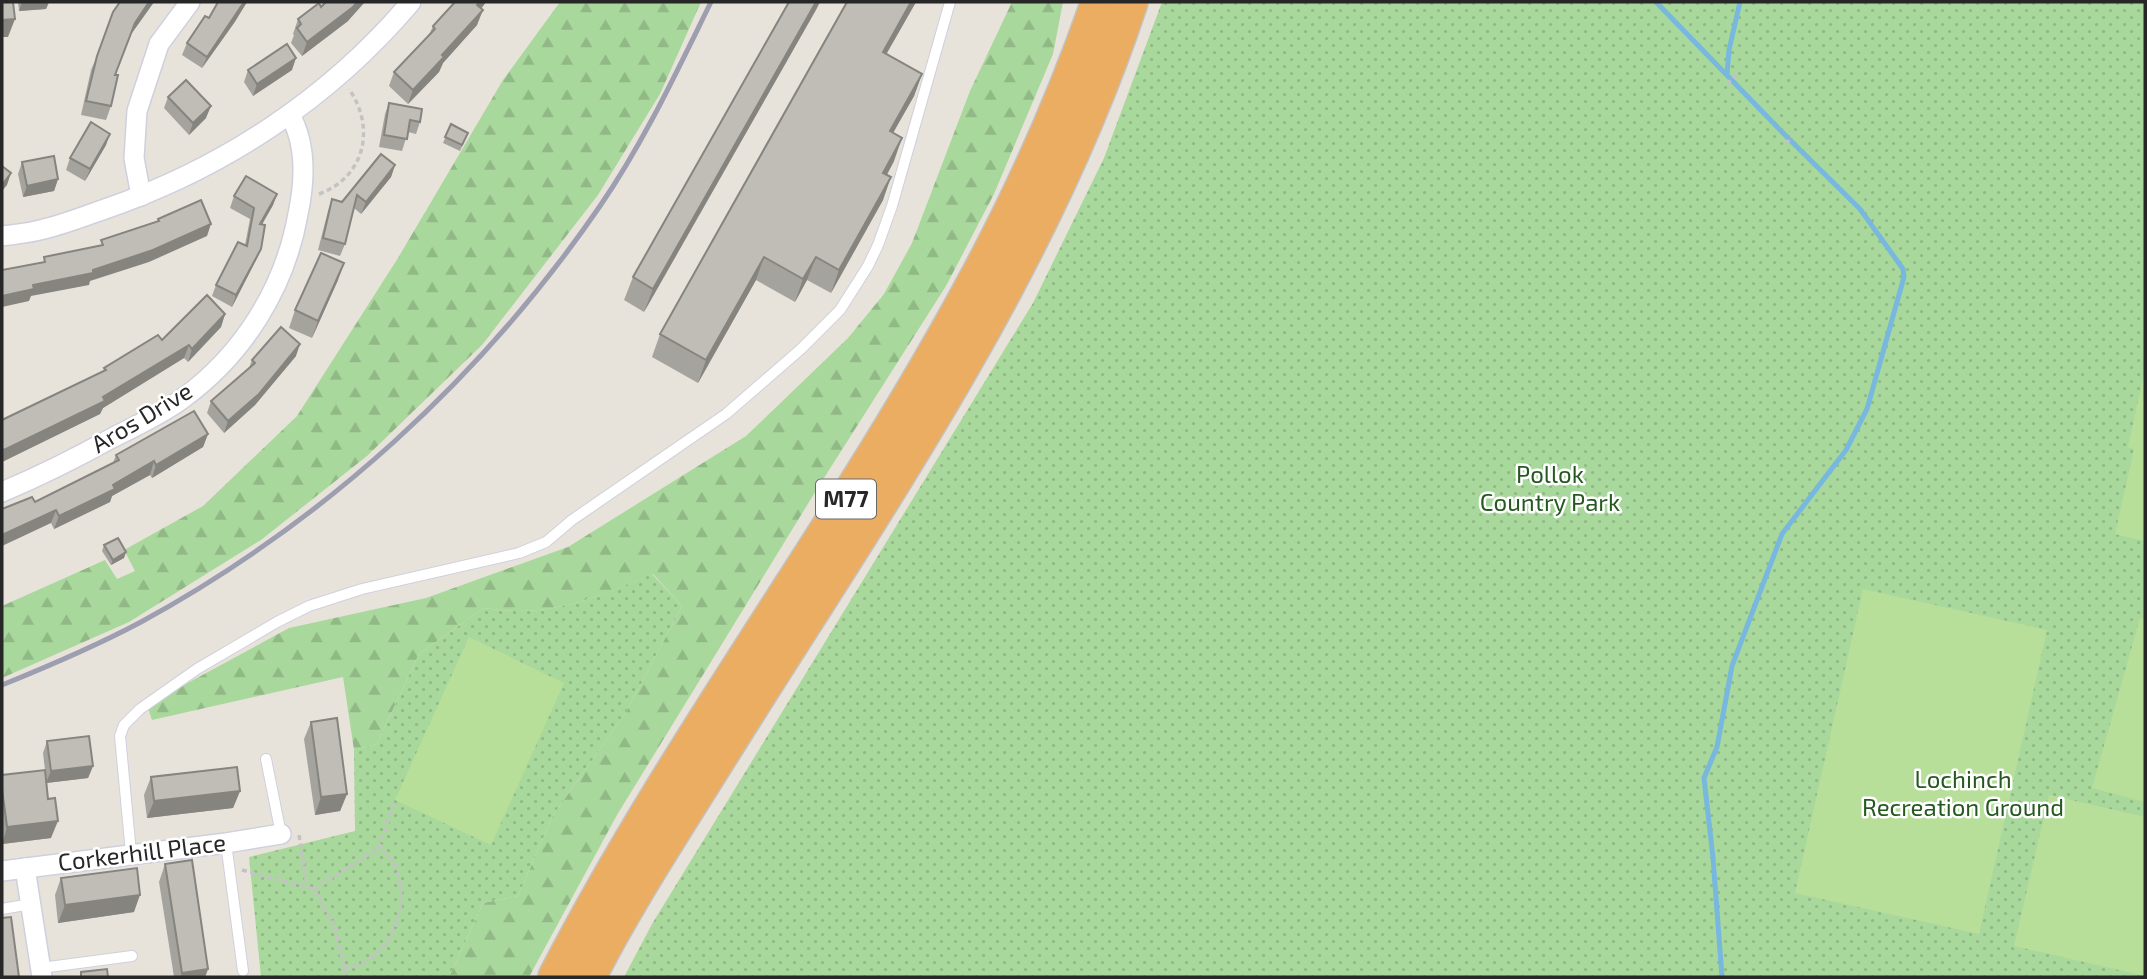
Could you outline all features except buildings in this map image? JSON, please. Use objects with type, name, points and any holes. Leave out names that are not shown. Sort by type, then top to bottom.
[{"type":"highway","name":"M77","points":[[556,977],[628,848],[900,413],[974,286],[1014,208],[1052,123],[1099,2]]},
{"type":"highway","name":"M77","points":[[588,977],[663,845],[953,382],[1002,296],[1069,159],[1130,2]]},
{"type":"street","points":[[141,196],[134,158],[137,111],[159,44],[190,2]]},
{"type":"street","points":[[2,236],[42,230],[141,196],[211,164],[290,116],[341,75],[381,38],[411,2]]},
{"type":"street","name":"Aros Drive","points":[[2,492],[53,470],[153,417],[182,399],[240,345],[264,309],[283,269],[295,233],[301,201],[303,155],[299,130],[290,116]]},
{"type":"street","name":"Corkerhill Place","points":[[2,871],[281,834]]},
{"type":"street","points":[[26,868],[42,973]]},
{"type":"lane","points":[[131,853],[120,736],[124,725],[140,709],[229,650],[309,606],[362,589],[519,553],[546,542],[572,520],[726,414],[819,332],[847,300],[881,235],[892,206],[950,2]]},
{"type":"lane","points":[[266,759],[281,834]]},
{"type":"lane","points":[[226,843],[243,971]]},
{"type":"lane","points":[[2,909],[31,904]]},
{"type":"lane","points":[[42,973],[132,956]]},
{"type":"path","points":[[1727,84],[1737,74]]},
{"type":"path","points":[[301,201],[346,180],[359,156],[364,128],[356,99],[341,75]]},
{"type":"path","points":[[1786,144],[1793,136]]},
{"type":"path","points":[[314,889],[379,848],[395,800]]},
{"type":"path","points":[[281,834],[300,835],[307,887]]},
{"type":"path","points":[[345,968],[365,962],[382,948],[395,928],[402,901],[396,867],[379,848]]},
{"type":"path","points":[[229,867],[314,889],[335,927],[346,977]]},
{"type":"green space","points":[[560,2],[701,2],[660,94],[598,195],[482,345],[367,456],[261,540],[129,622],[2,678],[2,606],[105,560],[117,579],[135,571],[124,550],[203,506],[297,416],[398,258],[503,80]]},
{"type":"green space","points":[[1012,2],[1063,2],[1053,54],[994,194],[946,286],[817,489],[617,815],[529,977],[449,977],[483,903],[518,896],[553,815],[625,714],[682,606],[653,574],[571,604],[529,611],[484,608],[419,654],[377,744],[354,750],[343,677],[152,720],[147,705],[289,628],[426,598],[568,547],[746,436],[848,338],[884,294],[912,243],[970,91]]},
{"type":"green space","name":"Pollok Country Park","points":[[1162,2],[2145,2],[2145,977],[624,977],[652,924],[1033,303],[1104,158]]},
{"type":"green space","points":[[2145,369],[2145,541],[2115,534],[2134,449],[2128,447]]},
{"type":"green space","points":[[652,574],[682,606],[625,714],[553,815],[518,896],[483,903],[449,977],[261,977],[249,857],[355,831],[354,750],[377,744],[419,654],[484,608],[529,611],[571,604]]},
{"type":"green space","name":"Lochinch Recreation Ground","points":[[1863,589],[2047,630],[1979,934],[1795,893]]},
{"type":"green space","points":[[2140,618],[2145,619],[2145,802],[2092,788]]},
{"type":"green space","points":[[469,637],[564,683],[491,845],[395,800]]},
{"type":"green space","points":[[2049,795],[2145,817],[2145,976],[2014,946]]},
{"type":"waterway","points":[[1656,2],[1860,209],[1903,269],[1904,277],[1867,409],[1846,450],[1782,534],[1732,666],[1717,747],[1704,778],[1722,977]]},
{"type":"waterway","points":[[1727,74],[1729,50],[1740,2]]},
{"type":"railway","points":[[2,685],[124,631],[208,582],[273,539],[336,492],[395,441],[451,387],[504,330],[554,269],[600,206],[645,132],[711,2]]}]
